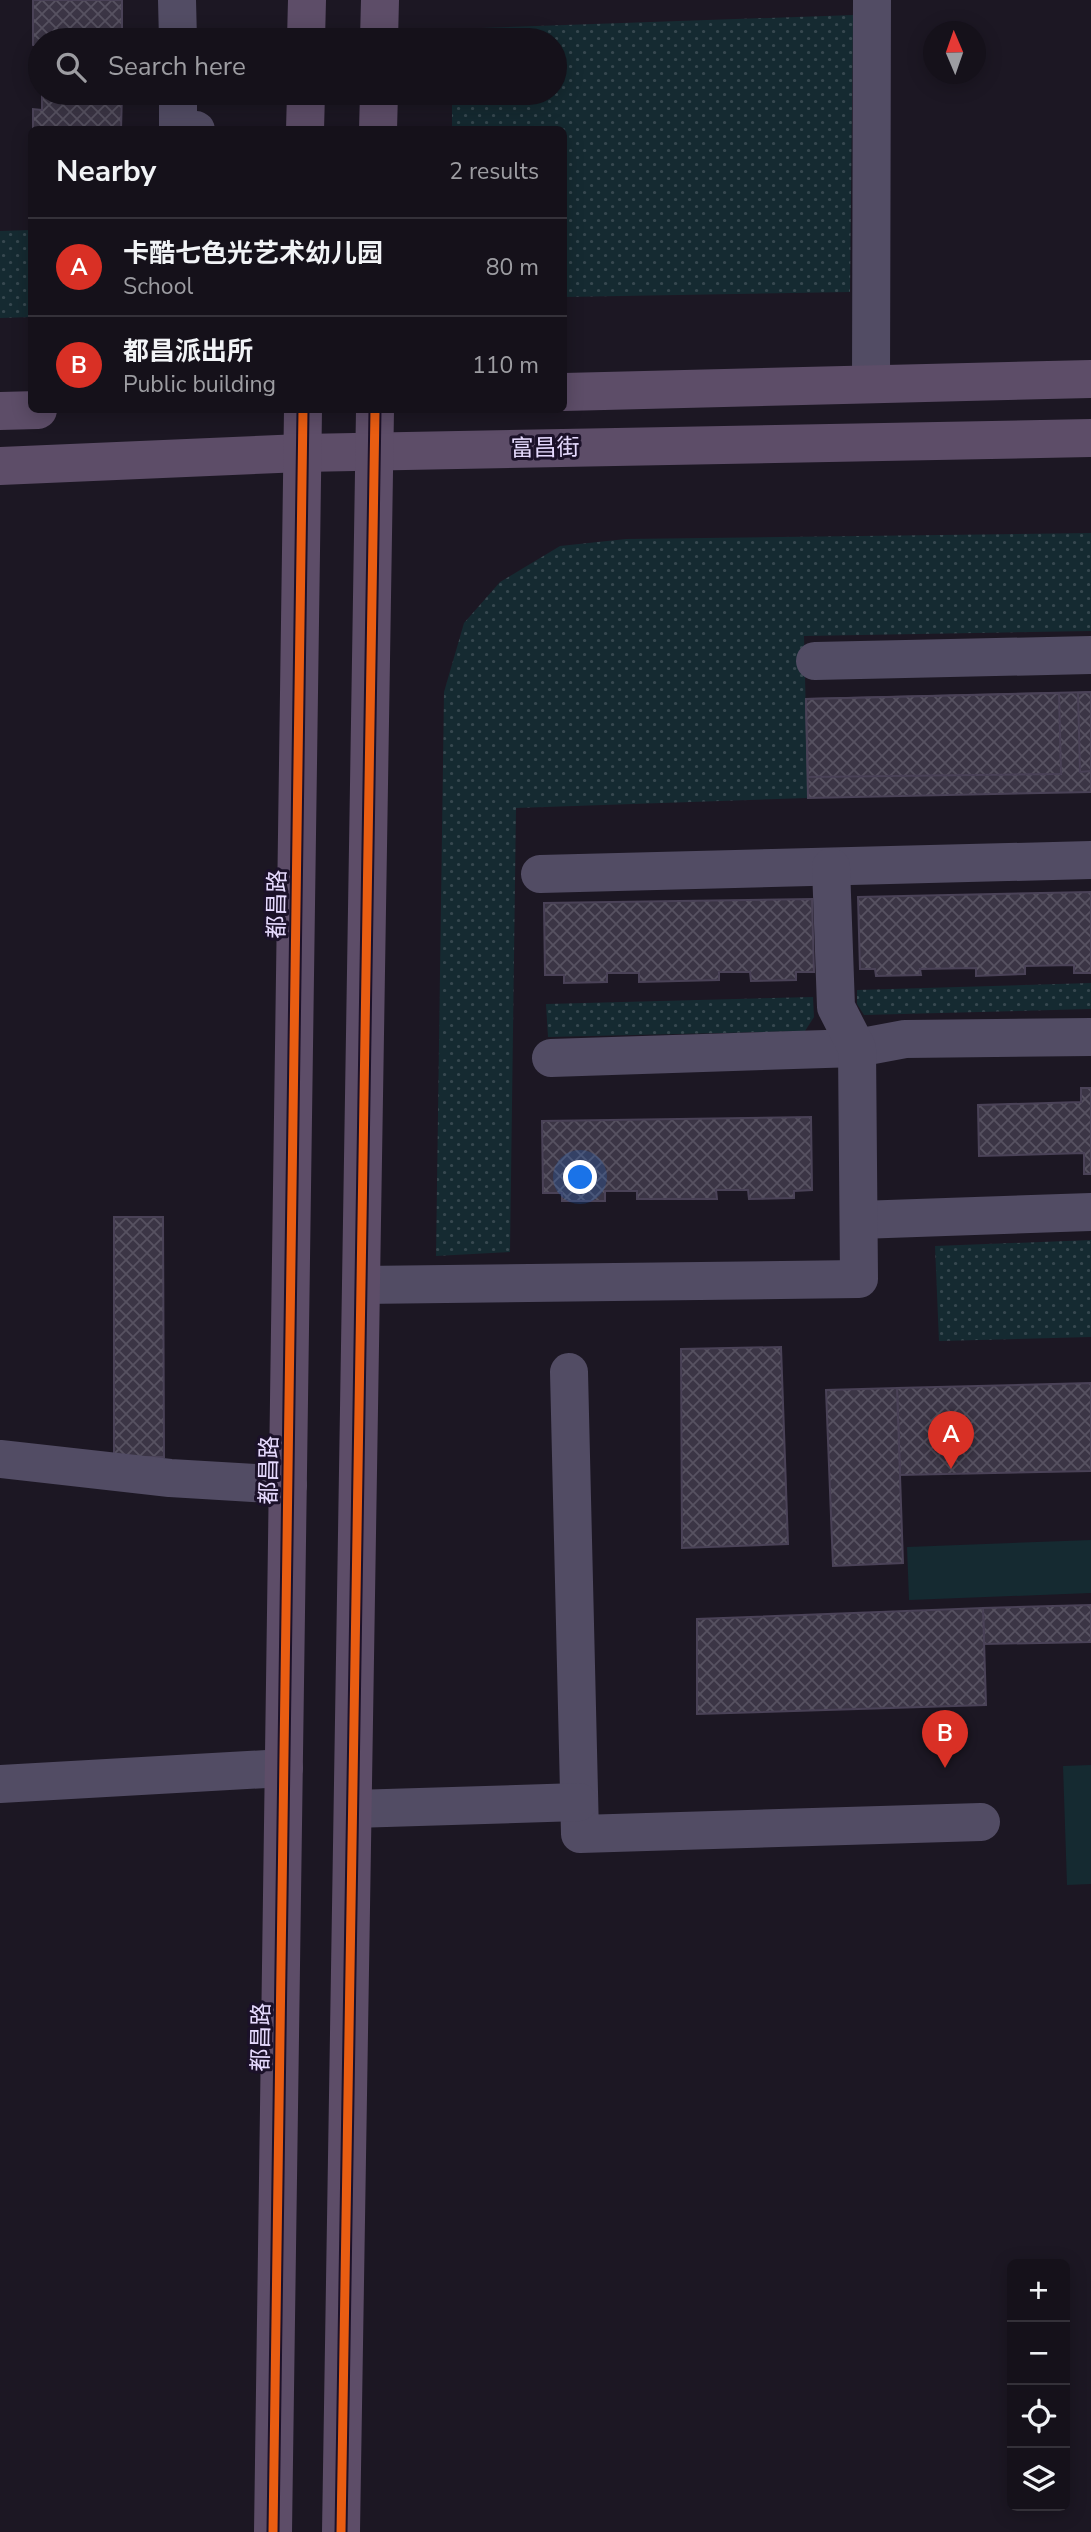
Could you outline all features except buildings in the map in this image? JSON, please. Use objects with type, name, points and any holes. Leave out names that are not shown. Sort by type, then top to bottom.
[{"type":"main road","points":[[306,28],[307,0]]},
{"type":"main road","points":[[379,28],[380,0]]},
{"type":"main road","points":[[305,126],[306,105]]},
{"type":"main road","points":[[378,126],[379,105]]},
{"type":"main road","points":[[567,392],[1091,379]]},
{"type":"main road","points":[[0,411],[28,410]]},
{"type":"main road","name":"都昌路","points":[[273,2532],[303,413]]},
{"type":"main road","points":[[341,2532],[375,413]]},
{"type":"main road","name":"富昌街","points":[[0,466],[302,453],[1091,438]]},
{"type":"street","points":[[177,0],[178,28]]},
{"type":"street","points":[[871,384],[872,0]]},
{"type":"street","points":[[178,105],[178,126]]},
{"type":"street","points":[[816,661],[1091,655]]},
{"type":"street","points":[[540,874],[1091,860]]},
{"type":"street","points":[[361,1285],[859,1279],[857,1048],[836,1007],[831,867]]},
{"type":"street","points":[[551,1058],[857,1048],[905,1039],[1091,1037]]},
{"type":"street","points":[[859,1220],[1091,1212]]},
{"type":"street","points":[[569,1372],[580,1833],[981,1822]]},
{"type":"street","points":[[0,1459],[170,1478],[288,1485]]},
{"type":"street","points":[[0,1784],[284,1768]]},
{"type":"street","points":[[352,1809],[579,1802]]},
{"type":"shaded area","points":[[853,15],[850,292],[567,297],[567,126],[452,126],[452,105],[567,105],[567,28],[481,28]]},
{"type":"shaded area","points":[[28,230],[28,317],[0,318],[0,231]]},
{"type":"shaded area","points":[[1091,533],[1091,631],[804,636],[808,798],[516,808],[510,1252],[436,1256],[444,692],[464,623],[500,582],[560,546],[626,539]]},
{"type":"shaded area","points":[[1091,983],[1091,1009],[864,1015],[857,1004],[857,990]]},
{"type":"shaded area","points":[[813,997],[814,1017],[805,1031],[548,1037],[546,1004]]},
{"type":"shaded area","points":[[1091,1240],[1091,1337],[939,1341],[935,1246]]},
{"type":"shaded area","points":[[1091,1540],[1091,1593],[909,1600],[907,1547]]},
{"type":"shaded area","points":[[1091,1765],[1091,1884],[1067,1885],[1063,1766]]},
{"type":"cycle path","points":[[273,2532],[303,413]]},
{"type":"cycle path","points":[[341,2532],[375,413]]},
{"type":"place","name":"卡酷七色光艺术幼儿园","points":[[951,1469]]},
{"type":"place","name":"都昌派出所","points":[[945,1768]]}]
